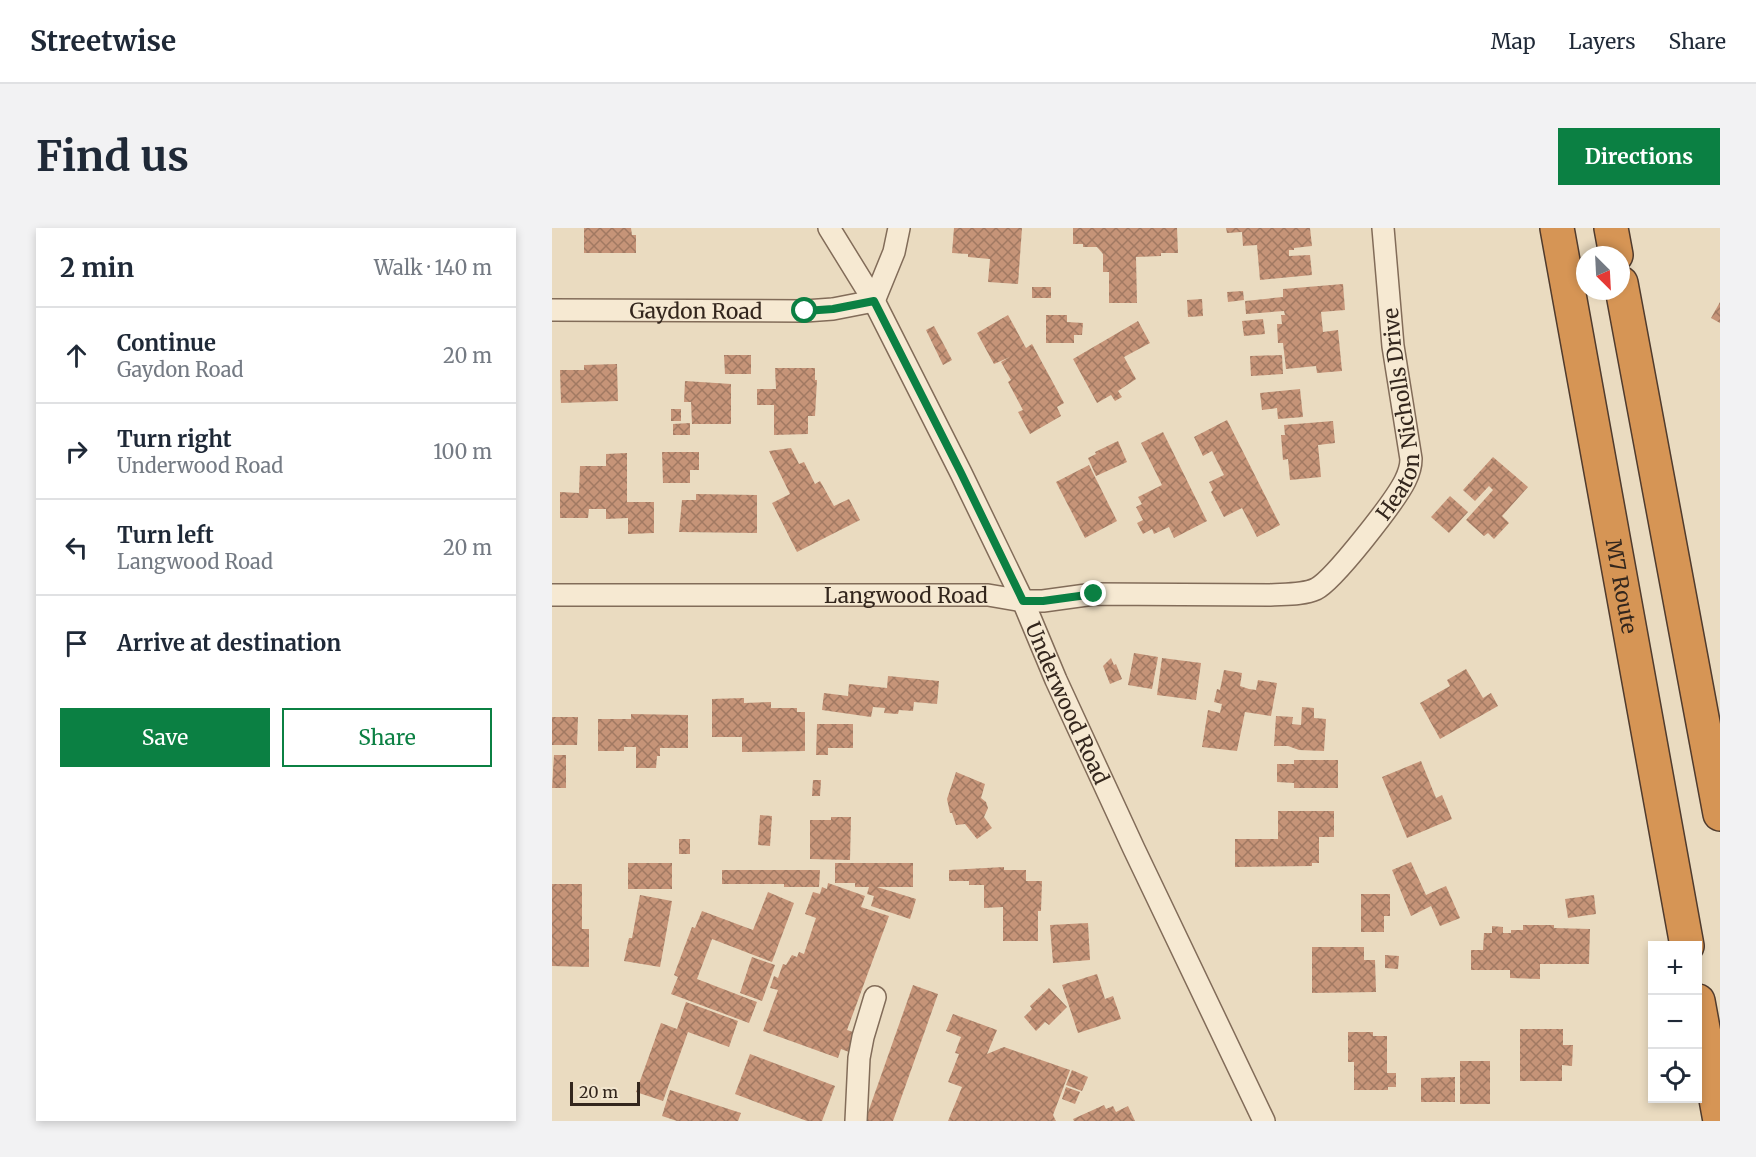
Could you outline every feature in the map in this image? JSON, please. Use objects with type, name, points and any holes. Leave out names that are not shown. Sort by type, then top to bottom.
[{"type":"highway","name":"M7 Route","points":[[1557,228],[1686,941]]},
{"type":"highway","points":[[1611,228],[1614,246]]},
{"type":"highway","points":[[1624,300],[1720,814]]},
{"type":"highway","points":[[1702,1023],[1720,1121]]},
{"type":"street","name":"Underwood Road","points":[[829,228],[874,301],[961,473],[1023,601],[1056,680],[1134,849],[1264,1121]]},
{"type":"street","points":[[874,301],[894,252],[899,228]]},
{"type":"street","name":"Heaton Nicholls Drive","points":[[1329,580],[1392,501],[1405,483],[1411,469],[1393,346],[1383,228]]},
{"type":"street","name":"Gaydon Road","points":[[552,310],[805,311],[833,309],[874,301]]},
{"type":"street","name":"Langwood Road","points":[[552,595],[988,595],[1023,601],[1043,601],[1094,594],[1294,594],[1315,589],[1329,580]]},
{"type":"street","points":[[856,1121],[859,1058],[875,997]]},
{"type":"building","points":[[584,228],[631,228],[632,235],[636,235],[636,253],[584,253]]},
{"type":"building","points":[[954,228],[1022,228],[1018,284],[988,282],[990,259],[952,253]]},
{"type":"building","points":[[1073,228],[1177,228],[1178,253],[1136,257],[1137,303],[1109,303],[1109,272],[1103,272],[1103,254],[1097,247],[1073,244]]},
{"type":"building","points":[[1226,228],[1310,228],[1312,246],[1289,250],[1289,256],[1310,255],[1312,275],[1260,280],[1257,245],[1243,246],[1242,232],[1227,233]]},
{"type":"building","points":[[1343,284],[1345,310],[1321,312],[1323,332],[1338,330],[1342,371],[1317,373],[1316,366],[1286,369],[1283,343],[1278,343],[1277,324],[1282,324],[1281,315],[1285,315],[1284,311],[1246,314],[1245,301],[1283,297],[1283,289]]},
{"type":"building","points":[[1032,287],[1051,287],[1051,298],[1032,298]]},
{"type":"building","points":[[1243,291],[1244,300],[1228,302],[1227,292]]},
{"type":"building","points":[[1202,299],[1203,316],[1188,317],[1187,300]]},
{"type":"building","points":[[1720,302],[1720,323],[1711,318]]},
{"type":"building","points":[[1008,315],[1026,348],[1032,344],[1064,403],[1057,407],[1061,416],[1030,434],[1018,412],[1023,410],[1008,382],[1011,380],[1001,362],[1010,357],[994,364],[977,333]]},
{"type":"building","points":[[1046,315],[1067,315],[1067,322],[1083,323],[1082,335],[1074,335],[1074,343],[1046,343]]},
{"type":"building","points":[[1263,319],[1265,334],[1244,336],[1242,321]]},
{"type":"building","points":[[1138,321],[1150,343],[1124,357],[1136,379],[1118,391],[1122,397],[1115,401],[1111,395],[1097,403],[1073,359]]},
{"type":"building","points":[[934,326],[952,360],[943,365],[926,330]]},
{"type":"building","points":[[724,355],[751,355],[751,374],[725,374]]},
{"type":"building","points":[[1282,355],[1283,374],[1251,376],[1250,356]]},
{"type":"building","points":[[617,364],[618,401],[561,403],[560,370],[584,370],[584,365]]},
{"type":"building","points":[[775,368],[815,368],[815,380],[817,380],[815,416],[808,416],[808,434],[774,435],[774,405],[757,405],[757,389],[776,389]]},
{"type":"building","points":[[685,381],[731,384],[731,424],[692,424],[691,402],[684,402]]},
{"type":"building","points":[[1300,389],[1303,417],[1278,419],[1277,408],[1262,410],[1260,393]]},
{"type":"building","points":[[671,409],[681,409],[681,421],[671,421]]},
{"type":"building","points":[[1227,420],[1280,525],[1257,537],[1242,508],[1224,517],[1211,492],[1213,490],[1209,482],[1224,475],[1212,451],[1203,456],[1194,437]]},
{"type":"building","points":[[1333,421],[1335,443],[1318,445],[1321,477],[1290,480],[1288,459],[1283,460],[1281,435],[1285,435],[1284,425]]},
{"type":"building","points":[[690,423],[690,435],[673,435],[673,424]]},
{"type":"building","points":[[1163,432],[1207,521],[1174,538],[1169,527],[1154,534],[1152,529],[1143,534],[1137,523],[1143,520],[1136,507],[1142,504],[1138,497],[1162,485],[1141,443]]},
{"type":"building","points":[[1118,441],[1127,462],[1096,476],[1088,458]]},
{"type":"building","points":[[791,448],[799,464],[804,462],[815,484],[820,481],[834,506],[849,499],[860,520],[797,552],[772,503],[790,494],[769,451]]},
{"type":"building","points":[[662,452],[699,452],[699,470],[690,470],[690,483],[663,483]]},
{"type":"building","points":[[627,453],[627,502],[654,502],[654,533],[628,534],[628,518],[606,519],[606,509],[589,509],[588,518],[560,518],[560,492],[579,493],[580,466],[606,466],[606,454]]},
{"type":"building","points":[[1493,457],[1528,487],[1502,516],[1509,523],[1494,539],[1488,533],[1484,536],[1466,520],[1493,490],[1489,486],[1475,501],[1463,490]]},
{"type":"building","points":[[1089,465],[1117,521],[1085,538],[1056,482]]},
{"type":"building","points":[[696,494],[757,495],[757,533],[679,532],[682,500],[696,500]]},
{"type":"building","points":[[1450,496],[1468,512],[1449,533],[1431,517]]},
{"type":"building","points":[[1134,653],[1158,657],[1152,689],[1128,685]]},
{"type":"building","points":[[1111,658],[1122,679],[1110,684],[1103,666]]},
{"type":"building","points":[[1162,658],[1201,663],[1196,700],[1157,695]]},
{"type":"building","points":[[1466,669],[1483,698],[1491,693],[1498,706],[1440,739],[1420,703],[1450,686],[1447,680]]},
{"type":"building","points":[[1224,670],[1242,673],[1240,686],[1249,689],[1256,690],[1258,680],[1277,683],[1271,716],[1245,712],[1237,751],[1202,747],[1208,710],[1220,713],[1222,704],[1214,702],[1217,689],[1220,690]]},
{"type":"building","points":[[888,676],[939,681],[937,704],[914,702],[913,711],[899,710],[898,714],[884,713],[885,708],[873,707],[871,717],[822,710],[824,693],[848,696],[849,684],[887,688]]},
{"type":"building","points":[[744,698],[744,703],[771,702],[771,708],[797,708],[797,712],[805,712],[805,751],[742,752],[742,737],[712,737],[712,699]]},
{"type":"building","points":[[1302,707],[1314,708],[1314,718],[1326,719],[1324,751],[1274,746],[1276,716],[1293,717],[1292,724],[1301,725]]},
{"type":"building","points":[[631,714],[688,715],[688,748],[660,748],[656,768],[636,768],[636,747],[624,747],[624,751],[598,751],[598,719],[631,719]]},
{"type":"building","points":[[552,717],[578,717],[577,745],[552,745]]},
{"type":"building","points":[[817,724],[853,724],[853,748],[828,748],[828,755],[816,755]]},
{"type":"building","points":[[554,755],[566,755],[566,788],[552,788]]},
{"type":"building","points":[[1294,760],[1338,760],[1338,788],[1294,788],[1294,783],[1277,782],[1277,764],[1294,764]]},
{"type":"building","points":[[1421,761],[1436,798],[1442,795],[1452,819],[1407,838],[1382,777]]},
{"type":"building","points":[[956,772],[985,784],[981,798],[986,802],[988,808],[984,817],[992,828],[977,839],[965,824],[956,825],[950,813],[947,799]]},
{"type":"building","points":[[813,780],[821,780],[820,796],[812,796]]},
{"type":"building","points":[[1278,811],[1334,811],[1334,837],[1319,837],[1319,863],[1312,863],[1312,866],[1235,867],[1235,839],[1278,839]]},
{"type":"building","points":[[760,815],[772,816],[770,846],[758,845]]},
{"type":"building","points":[[831,817],[851,817],[850,860],[810,859],[810,820],[831,820]]},
{"type":"building","points":[[679,839],[690,839],[690,854],[679,854]]},
{"type":"building","points":[[1411,862],[1426,895],[1446,886],[1460,918],[1440,926],[1431,906],[1411,916],[1392,870]]},
{"type":"building","points":[[628,863],[672,863],[672,889],[628,889]]},
{"type":"building","points":[[835,863],[913,863],[913,887],[877,887],[916,899],[910,919],[871,906],[874,896],[867,894],[869,887],[855,887],[855,883],[835,883]]},
{"type":"building","points":[[1004,867],[1004,870],[1026,870],[1026,881],[1042,881],[1041,911],[1038,911],[1038,941],[1003,941],[1003,907],[984,908],[984,885],[969,885],[969,881],[949,881],[949,870]]},
{"type":"building","points":[[722,870],[820,870],[819,887],[784,887],[784,884],[722,884]]},
{"type":"building","points":[[828,883],[865,896],[861,907],[889,916],[847,1030],[856,1033],[849,1052],[841,1049],[838,1058],[763,1031],[778,990],[770,988],[774,976],[778,978],[783,964],[786,965],[792,955],[797,957],[799,952],[804,954],[816,918],[805,914],[813,892],[820,894],[822,887],[827,889]]},
{"type":"building","points":[[552,884],[582,884],[582,929],[589,929],[589,967],[552,966]]},
{"type":"building","points":[[768,892],[794,903],[772,962],[712,939],[697,979],[757,1002],[749,1023],[671,994],[678,977],[674,975],[692,927],[695,928],[702,911],[753,930]]},
{"type":"building","points":[[1361,894],[1390,894],[1390,916],[1384,916],[1384,932],[1361,932]]},
{"type":"building","points":[[640,895],[672,901],[660,967],[624,961],[629,938],[632,938]]},
{"type":"building","points":[[1594,895],[1596,914],[1568,918],[1565,899]]},
{"type":"building","points":[[1088,923],[1090,960],[1053,963],[1050,925]]},
{"type":"building","points":[[1523,925],[1554,925],[1554,928],[1590,929],[1589,964],[1540,964],[1540,979],[1510,978],[1510,970],[1471,970],[1471,950],[1483,950],[1484,933],[1492,933],[1492,926],[1503,927],[1503,933],[1511,933],[1511,930],[1523,930]]},
{"type":"building","points":[[1312,947],[1364,947],[1364,960],[1375,960],[1376,992],[1312,993]]},
{"type":"building","points":[[1385,955],[1399,956],[1398,969],[1385,968]]},
{"type":"building","points":[[752,957],[775,965],[762,1001],[740,993]]},
{"type":"building","points":[[1097,974],[1105,999],[1113,996],[1121,1019],[1078,1033],[1062,985]]},
{"type":"building","points":[[913,985],[938,994],[893,1121],[865,1121]]},
{"type":"building","points":[[1049,988],[1067,1007],[1049,1025],[1045,1022],[1036,1031],[1024,1017],[1032,1009],[1030,1006]]},
{"type":"building","points":[[686,1002],[738,1021],[729,1047],[688,1032],[663,1101],[636,1092],[661,1023],[677,1029]]},
{"type":"building","points":[[953,1014],[997,1030],[987,1054],[1004,1047],[1070,1070],[1053,1115],[1056,1121],[948,1121],[962,1087],[948,1082],[959,1054],[955,1053],[961,1037],[946,1031]]},
{"type":"building","points":[[1520,1029],[1563,1029],[1563,1045],[1573,1045],[1572,1066],[1562,1065],[1562,1081],[1520,1081]]},
{"type":"building","points":[[1348,1032],[1373,1032],[1373,1036],[1387,1036],[1387,1073],[1396,1073],[1396,1087],[1388,1087],[1388,1090],[1354,1090],[1354,1062],[1348,1062]]},
{"type":"building","points":[[750,1054],[835,1086],[822,1121],[807,1121],[735,1094]]},
{"type":"building","points":[[1460,1061],[1490,1061],[1490,1104],[1460,1104]]},
{"type":"building","points":[[1072,1070],[1088,1077],[1082,1091],[1066,1085]]},
{"type":"building","points":[[1455,1077],[1455,1102],[1421,1102],[1421,1078]]},
{"type":"building","points":[[1066,1087],[1080,1092],[1075,1104],[1062,1099]]},
{"type":"building","points":[[670,1090],[741,1113],[738,1121],[677,1121],[662,1116]]},
{"type":"building","points":[[1104,1105],[1106,1109],[1113,1106],[1116,1112],[1128,1106],[1135,1121],[1074,1121],[1073,1119]]},
{"type":"route","points":[[805,311],[833,309],[874,301],[1023,601],[1043,601],[1094,594]]}]
